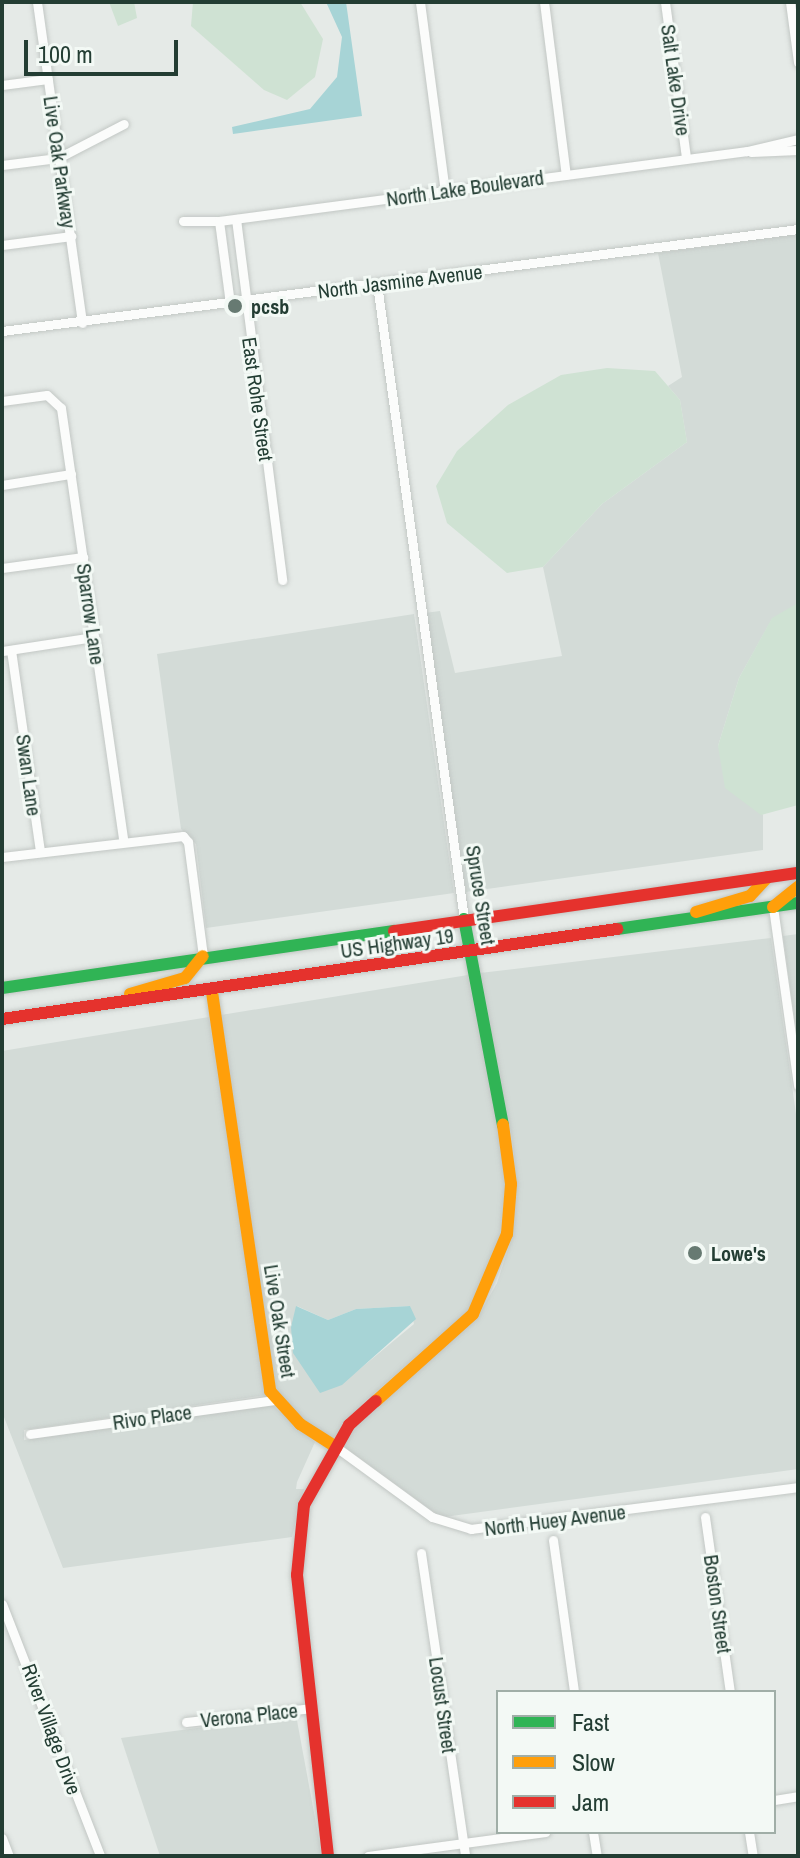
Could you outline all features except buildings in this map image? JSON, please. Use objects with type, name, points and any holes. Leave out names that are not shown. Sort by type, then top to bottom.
[{"type":"main road","name":"US Highway 19","points":[[2,988],[203,956],[798,873]]},
{"type":"main road","points":[[677,921],[750,896],[768,877]]},
{"type":"main road","points":[[773,907],[798,887]]},
{"type":"main road","name":"US Highway 19","points":[[2,1019],[212,992],[798,903]]},
{"type":"main road","name":"Spruce Street","points":[[336,1447],[366,1408],[473,1314],[507,1234],[511,1184],[506,1140],[464,919]]},
{"type":"main road","points":[[80,1009],[185,978],[203,956]]},
{"type":"main road","name":"Live Oak Street","points":[[212,992],[274,1400],[336,1447]]},
{"type":"main road","points":[[328,1856],[298,1540],[309,1493],[336,1447]]},
{"type":"street","name":"Live Oak Parkway","points":[[37,2],[82,323]]},
{"type":"street","points":[[420,2],[445,191]]},
{"type":"street","points":[[544,2],[566,175]]},
{"type":"street","name":"Salt Lake Drive","points":[[665,2],[686,158]]},
{"type":"street","points":[[790,2],[798,62]]},
{"type":"street","points":[[2,85],[48,79]]},
{"type":"street","points":[[2,165],[58,158],[124,124]]},
{"type":"street","name":"North Lake Boulevard","points":[[747,151],[798,139]]},
{"type":"street","name":"North Lake Boulevard","points":[[183,221],[236,219],[686,158],[747,151],[798,150]]},
{"type":"street","name":"East Rohe Street","points":[[236,219],[282,580]]},
{"type":"street","points":[[219,221],[230,303]]},
{"type":"street","name":"North Jasmine Avenue","points":[[2,331],[798,229]]},
{"type":"street","points":[[2,245],[71,236]]},
{"type":"street","name":"Spruce Street","points":[[377,284],[464,919]]},
{"type":"street","name":"Sparrow Lane","points":[[2,401],[47,395],[61,408],[123,840]]},
{"type":"street","points":[[2,485],[71,474]]},
{"type":"street","points":[[2,568],[83,557]]},
{"type":"street","points":[[7,651],[94,637]]},
{"type":"street","name":"Swan Lane","points":[[7,651],[40,852]]},
{"type":"street","points":[[2,857],[177,834],[188,842],[203,956]]},
{"type":"street","points":[[773,907],[798,1085]]},
{"type":"street","name":"Rivo Place","points":[[30,1434],[274,1400]]},
{"type":"street","name":"North Huey Avenue","points":[[336,1447],[432,1517],[471,1529],[798,1487]]},
{"type":"street","name":"Boston Street","points":[[705,1517],[730,1690]]},
{"type":"street","points":[[553,1540],[574,1690]]},
{"type":"street","name":"Locust Street","points":[[421,1553],[465,1856]]},
{"type":"street","name":"River Village Drive","points":[[2,1604],[100,1856]]},
{"type":"street","name":"Verona Place","points":[[186,1722],[312,1708]]},
{"type":"street","points":[[776,1800],[798,1796]]},
{"type":"street","points":[[368,1856],[531,1834]]},
{"type":"street","points":[[593,1834],[597,1856]]},
{"type":"street","points":[[749,1834],[753,1856]]},
{"type":"street","points":[[2,1838],[9,1856]]},
{"type":"shaded area","points":[[798,234],[798,606],[772,619],[739,678],[718,746],[763,815],[763,850],[466,892],[425,613],[440,611],[455,673],[562,656],[543,567],[602,504],[687,442],[680,400],[668,386],[682,377],[658,253]]},
{"type":"shaded area","points":[[414,614],[454,893],[206,928],[196,844],[181,829],[157,654]]},
{"type":"shaded area","points":[[798,934],[798,1044],[783,936]]},
{"type":"shaded area","points":[[771,938],[798,1128],[798,1469],[444,1517],[435,1513],[343,1446],[354,1428],[477,1318],[497,1283],[513,1234],[517,1184],[512,1139],[480,973]]},
{"type":"shaded area","points":[[468,975],[501,1141],[505,1185],[501,1233],[468,1311],[362,1404],[333,1439],[304,1420],[276,1390],[221,1015]],"holes":[[[297,1306],[328,1320],[356,1309],[410,1306],[414,1324],[355,1373]]]},
{"type":"shaded area","points":[[209,1017],[266,1395],[24,1430],[24,1440],[272,1405],[315,1442],[297,1482],[296,1489],[304,1489],[292,1537],[63,1568],[2,1412],[2,1051]]},
{"type":"shaded area","points":[[296,1715],[322,1856],[160,1856],[121,1738]]},
{"type":"green space","points":[[109,2],[134,2],[137,18],[118,26]]},
{"type":"green space","points":[[193,2],[300,2],[323,39],[315,77],[287,100],[264,90],[191,26]]},
{"type":"green space","points":[[607,368],[655,371],[680,400],[687,442],[602,504],[543,567],[507,573],[447,523],[436,486],[457,451],[508,405],[561,375]]},
{"type":"green space","points":[[796,604],[798,805],[761,815],[725,788],[718,746],[739,678],[772,618]]},
{"type":"water","points":[[326,2],[346,2],[362,116],[233,134],[232,127],[310,109],[337,77],[342,37]]},
{"type":"water","points":[[296,1306],[328,1320],[356,1309],[410,1306],[416,1319],[342,1385],[320,1393],[293,1353],[291,1327]]},
{"type":"traffic: fast","points":[[617,929],[798,903]]},
{"type":"traffic: fast","points":[[464,919],[503,1125]]},
{"type":"traffic: fast","points":[[2,988],[394,931]]},
{"type":"traffic: slow","points":[[696,912],[750,896],[768,877]]},
{"type":"traffic: slow","points":[[773,907],[798,887]]},
{"type":"traffic: slow","points":[[130,994],[185,978],[203,956]]},
{"type":"traffic: slow","points":[[212,992],[270,1391],[300,1424],[336,1447]]},
{"type":"traffic: slow","points":[[376,1401],[473,1314],[507,1234],[511,1184],[503,1125]]},
{"type":"traffic: jam","points":[[394,931],[798,873]]},
{"type":"traffic: jam","points":[[2,1019],[617,929]]},
{"type":"traffic: jam","points":[[328,1856],[297,1575],[304,1505],[349,1425],[376,1401]]},
{"type":"place","name":"pcsb","points":[[235,306]]},
{"type":"place","name":"Lowe's","points":[[695,1253]]}]
